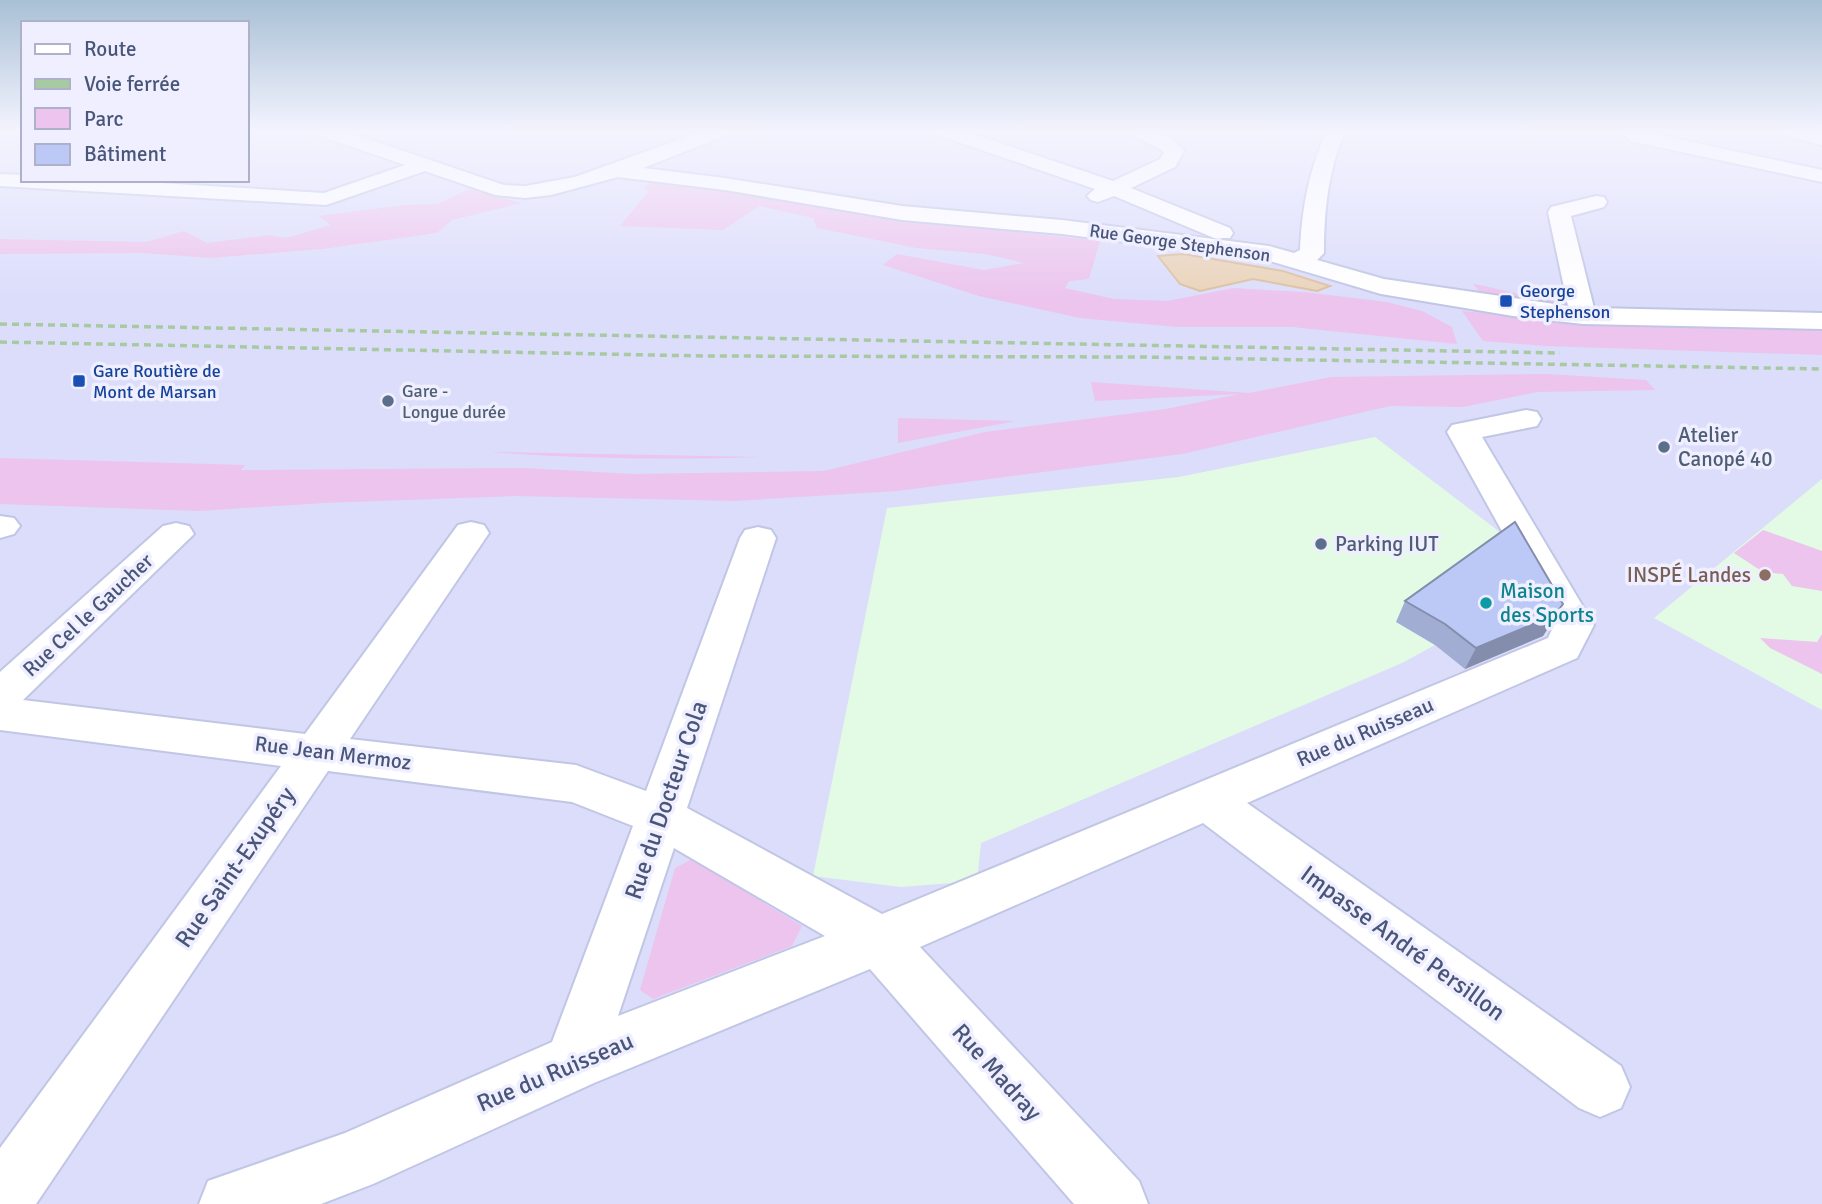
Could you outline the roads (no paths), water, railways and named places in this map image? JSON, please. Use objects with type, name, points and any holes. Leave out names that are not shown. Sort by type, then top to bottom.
[{"type":"street","points":[[141,187],[326,199],[360,187]]},
{"type":"street","points":[[491,187],[516,193],[551,187]]},
{"type":"street","name":"Rue George Stephenson","points":[[744,187],[902,213],[1062,227],[1269,253],[1381,286],[1442,298],[1583,316],[1822,321]]},
{"type":"street","points":[[1295,261],[1312,253],[1316,187]]},
{"type":"street","points":[[1062,227],[1097,196],[1112,188],[1269,253]]},
{"type":"street","points":[[1583,316],[1559,212],[1596,202]]},
{"type":"street","name":"Rue du Ruisseau","points":[[231,1204],[351,1162],[574,1062],[879,940],[1563,648],[1574,625],[1463,432],[1526,419]]},
{"type":"street","name":"Rue Saint-Exupéry","points":[[0,1201],[471,533]]},
{"type":"street","name":"Rue Cel le Gaucher","points":[[0,697],[176,534]]},
{"type":"street","name":"Rue du Docteur Cola","points":[[574,1062],[758,538]]},
{"type":"street","name":"Rue Jean Mermoz","points":[[0,714],[576,783],[660,816]]},
{"type":"street","name":"Impasse André Persillon","points":[[1207,800],[1600,1087]]},
{"type":"street","points":[[660,816],[879,940]]},
{"type":"street","name":"Rue Madray","points":[[879,940],[1116,1204]]},
{"type":"railway","points":[[0,324],[1560,353]]},
{"type":"railway","points":[[0,342],[703,356],[1141,357],[1822,369]]},
{"type":"place","name":"George Stephenson","points":[[1506,301]]},
{"type":"place","name":"Gare Routière de Mont de Marsan","points":[[79,381]]},
{"type":"place","name":"Gare - Longue durée","points":[[388,401]]},
{"type":"place","name":"Atelier Canopé 40","points":[[1664,447]]},
{"type":"place","name":"Parking IUT","points":[[1321,544]]},
{"type":"place","name":"INSPÉ Landes","points":[[1765,575]]},
{"type":"place","name":"Maison des Sports","points":[[1486,603]]}]
